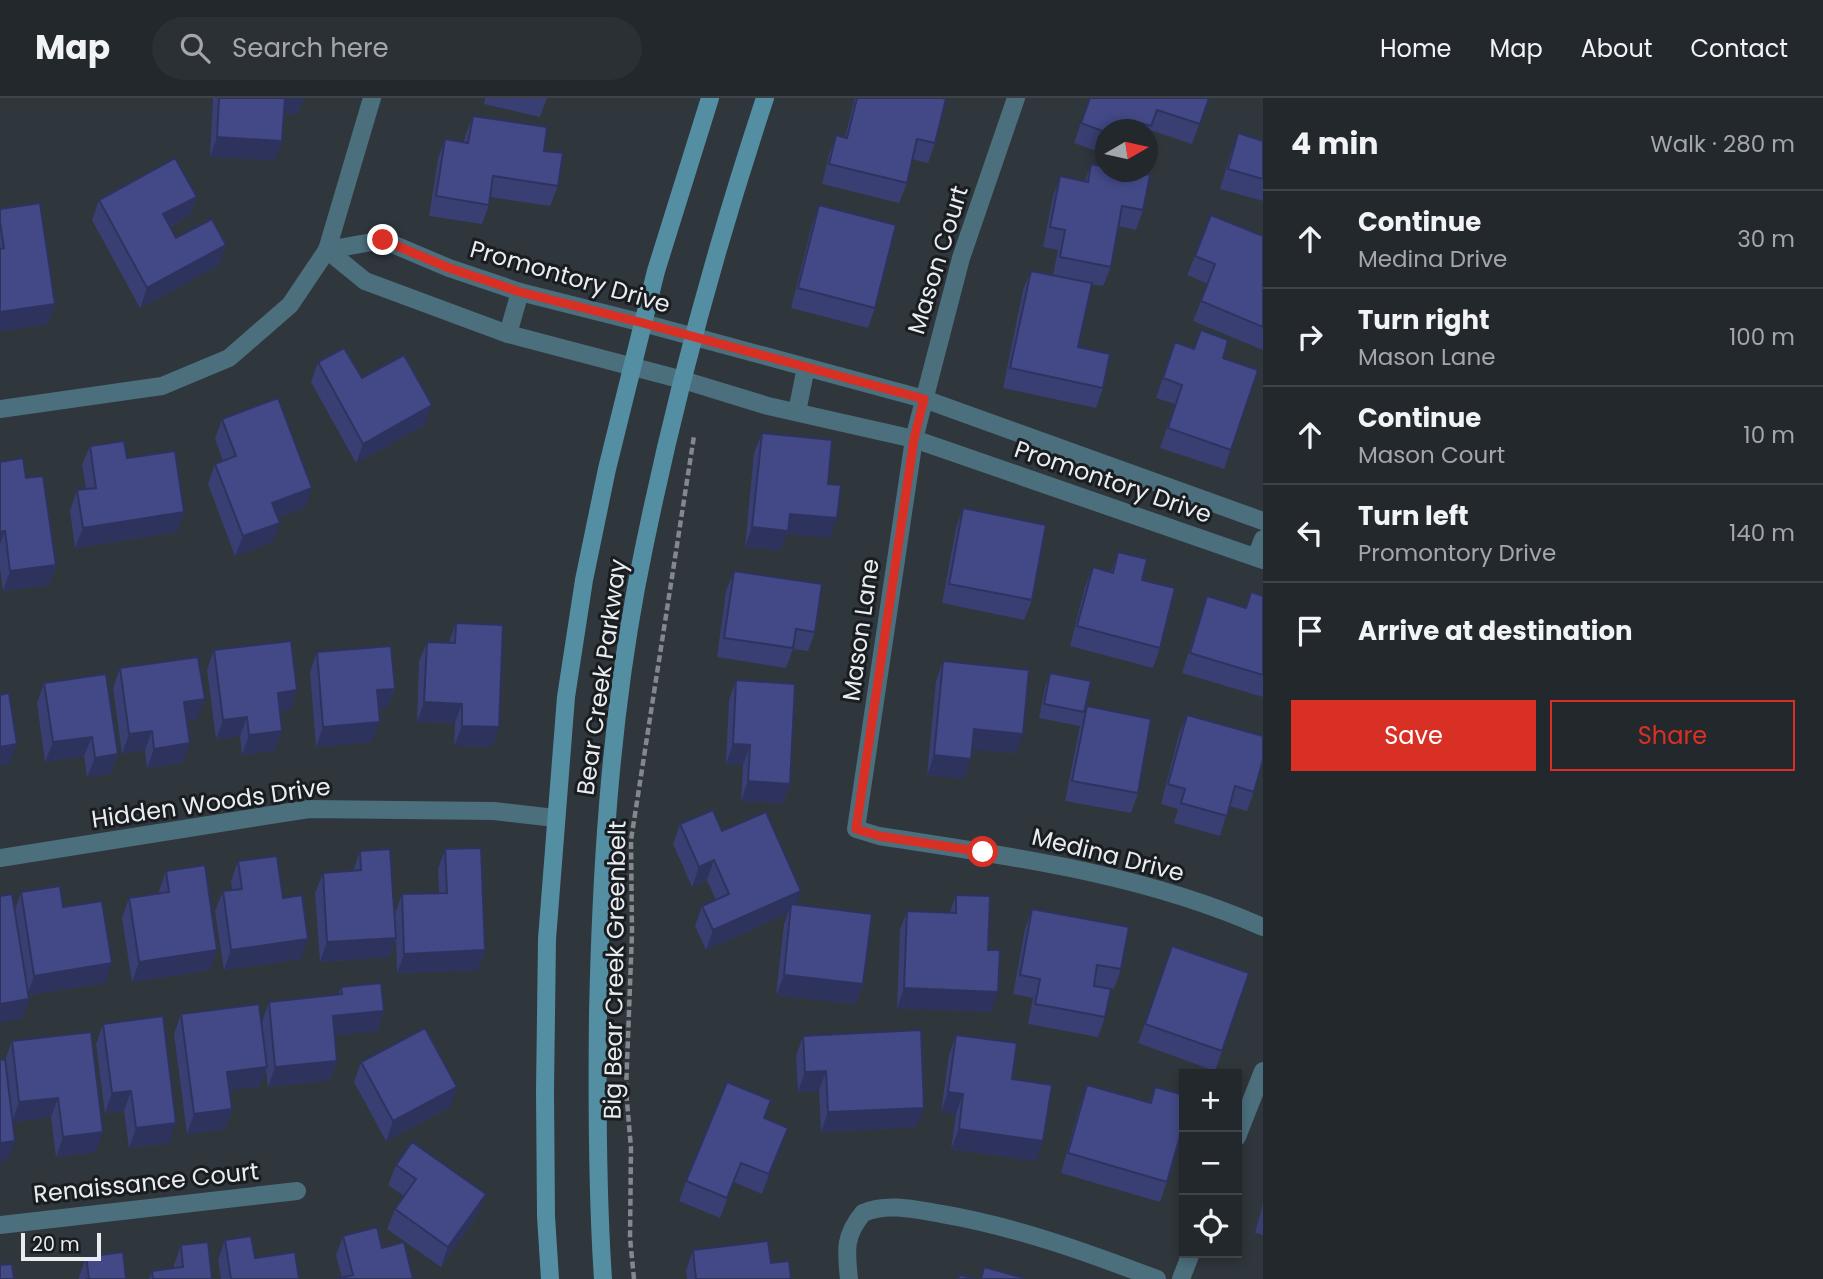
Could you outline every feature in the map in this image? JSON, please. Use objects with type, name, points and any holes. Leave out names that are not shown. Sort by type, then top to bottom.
[{"type":"main road","name":"Bear Creek Parkway","points":[[550,1279],[546,1216],[547,939],[566,697],[584,580],[607,469],[663,246],[710,98]]},
{"type":"main road","name":"Bear Creek Parkway","points":[[603,1279],[598,1213],[600,941],[618,704],[636,589],[693,337],[735,188],[765,98]]},
{"type":"street","points":[[0,409],[162,386],[229,358],[290,305],[327,250],[372,98]]},
{"type":"street","name":"Mason Court","points":[[914,439],[961,258],[1016,98]]},
{"type":"street","name":"Promontory Drive","points":[[327,250],[383,240],[449,268],[520,292],[924,399],[1263,521]]},
{"type":"street","name":"Promontory Drive","points":[[327,250],[365,281],[508,334],[683,380],[768,406],[914,439],[1259,559]]},
{"type":"street","points":[[508,334],[520,292]]},
{"type":"street","points":[[797,412],[806,367]]},
{"type":"street","name":"Mason Lane","points":[[856,829],[914,439]]},
{"type":"street","points":[[1259,559],[1263,539]]},
{"type":"street","name":"Hidden Woods Drive","points":[[0,858],[310,809],[494,811],[555,818]]},
{"type":"street","name":"Medina Drive","points":[[856,829],[879,836],[1064,866],[1152,888],[1240,916],[1263,927]]},
{"type":"street","points":[[1239,1132],[1263,1071]]},
{"type":"street","name":"Renaissance Court","points":[[0,1224],[297,1191]]},
{"type":"street","points":[[849,1279],[846,1251],[849,1234],[863,1213],[883,1208],[909,1208],[1007,1228],[1062,1244],[1157,1279]]},
{"type":"street","points":[[1181,1279],[1189,1258]]},
{"type":"path","name":"Big Bear Creek Greenbelt","points":[[634,1279],[630,1238],[631,1148],[626,1090],[632,933],[631,840],[694,426]]},
{"type":"building","points":[[219,98],[285,98],[282,141],[217,137]]},
{"type":"building","points":[[857,98],[946,99],[935,143],[917,139],[907,183],[829,164],[836,135],[847,138]]},
{"type":"building","points":[[1090,98],[1209,98],[1200,124],[1157,110],[1154,119],[1095,119],[1095,128],[1081,123]]},
{"type":"building","points":[[473,116],[547,127],[544,151],[563,153],[558,186],[493,176],[489,205],[436,196],[445,139],[468,143]]},
{"type":"building","points":[[1238,133],[1263,141],[1263,179],[1228,169]]},
{"type":"building","points":[[175,158],[197,197],[163,214],[176,238],[212,219],[226,245],[147,288],[99,200]]},
{"type":"building","points":[[1091,164],[1095,165],[1095,182],[1149,182],[1143,210],[1122,206],[1111,267],[1060,257],[1065,230],[1050,227],[1060,176],[1088,182]]},
{"type":"building","points":[[40,203],[55,304],[0,312],[0,249],[4,248],[0,209]]},
{"type":"building","points":[[819,205],[896,225],[875,308],[798,288]]},
{"type":"building","points":[[1211,215],[1263,236],[1263,327],[1201,301],[1215,264],[1195,256]]},
{"type":"building","points":[[1031,271],[1092,283],[1078,347],[1110,354],[1103,388],[1010,368]]},
{"type":"building","points":[[1201,330],[1228,340],[1223,358],[1258,370],[1231,450],[1168,428],[1182,385],[1163,378],[1175,342],[1194,349]]},
{"type":"building","points":[[344,348],[362,378],[404,355],[432,405],[363,444],[318,362]]},
{"type":"building","points":[[278,398],[312,488],[272,503],[280,523],[243,536],[215,464],[236,456],[222,419]]},
{"type":"building","points":[[762,433],[832,440],[828,484],[841,485],[837,518],[790,514],[788,531],[752,527]]},
{"type":"building","points":[[124,441],[127,458],[175,451],[184,512],[83,528],[77,490],[96,488],[90,446]]},
{"type":"building","points":[[23,458],[26,478],[43,476],[56,565],[10,571],[5,531],[0,532],[0,462]]},
{"type":"building","points":[[963,508],[1046,525],[1032,600],[949,584]]},
{"type":"building","points":[[1118,552],[1147,559],[1142,580],[1175,588],[1160,648],[1077,626],[1093,567],[1113,573]]},
{"type":"building","points":[[734,571],[822,584],[815,632],[796,629],[793,648],[724,638]]},
{"type":"building","points":[[1251,592],[1263,596],[1263,675],[1190,653],[1207,596],[1246,608]]},
{"type":"building","points":[[456,623],[503,625],[499,727],[462,726],[462,704],[424,702],[427,642],[455,643]]},
{"type":"building","points":[[291,641],[297,690],[278,693],[282,731],[249,735],[247,717],[223,720],[214,650]]},
{"type":"building","points":[[391,646],[395,689],[377,690],[380,722],[323,727],[317,652]]},
{"type":"building","points":[[198,657],[205,699],[184,702],[190,743],[154,749],[152,731],[129,734],[120,668]]},
{"type":"building","points":[[943,661],[1029,670],[1023,734],[974,729],[971,759],[934,755]]},
{"type":"building","points":[[1050,673],[1091,681],[1084,712],[1044,704]]},
{"type":"building","points":[[106,674],[118,754],[95,758],[92,737],[53,742],[44,683]]},
{"type":"building","points":[[736,680],[795,684],[790,784],[748,781],[750,745],[733,744]]},
{"type":"building","points":[[9,693],[17,744],[0,747],[0,695]]},
{"type":"building","points":[[1087,706],[1151,719],[1138,793],[1072,781]]},
{"type":"building","points":[[1187,715],[1263,736],[1263,760],[1254,792],[1235,786],[1227,816],[1181,803],[1185,789],[1168,784]]},
{"type":"building","points":[[713,810],[722,831],[766,812],[801,891],[713,930],[702,906],[729,894],[714,860],[699,867],[680,824]]},
{"type":"building","points":[[481,848],[485,950],[404,954],[402,894],[447,893],[445,849]]},
{"type":"building","points":[[390,849],[396,938],[327,942],[323,873],[361,870],[360,851]]},
{"type":"building","points":[[277,856],[283,898],[302,895],[308,939],[231,950],[223,891],[242,889],[238,861]]},
{"type":"building","points":[[205,865],[217,950],[139,962],[129,898],[169,892],[166,871]]},
{"type":"building","points":[[60,886],[63,907],[102,901],[112,963],[34,976],[21,892]]},
{"type":"building","points":[[12,894],[29,999],[0,1004],[0,896]]},
{"type":"building","points":[[956,895],[990,896],[988,950],[1000,950],[998,992],[904,988],[907,911],[956,913]]},
{"type":"building","points":[[791,904],[872,914],[863,984],[784,975]]},
{"type":"building","points":[[1032,909],[1129,927],[1121,969],[1097,965],[1094,986],[1111,989],[1105,1017],[1035,1004],[1040,979],[1020,975]]},
{"type":"building","points":[[1172,946],[1249,973],[1222,1051],[1145,1024]]},
{"type":"building","points":[[381,983],[384,1011],[333,1016],[337,1061],[275,1067],[269,1002],[342,994],[341,987]]},
{"type":"building","points":[[259,1004],[267,1067],[227,1072],[232,1109],[194,1114],[181,1014]]},
{"type":"building","points":[[163,1016],[176,1123],[136,1128],[131,1091],[112,1093],[103,1024]]},
{"type":"building","points":[[425,1028],[457,1087],[393,1121],[361,1062]]},
{"type":"building","points":[[921,1030],[924,1108],[828,1112],[826,1071],[805,1072],[803,1036]]},
{"type":"building","points":[[91,1032],[103,1132],[63,1137],[58,1098],[19,1102],[12,1041]]},
{"type":"building","points":[[956,1035],[1017,1043],[1012,1079],[1052,1085],[1043,1141],[959,1129],[963,1094],[948,1092]]},
{"type":"building","points":[[5,1059],[15,1141],[0,1143],[0,1060]]},
{"type":"building","points":[[727,1082],[771,1100],[764,1118],[788,1128],[769,1174],[741,1163],[727,1198],[686,1181]]},
{"type":"building","points":[[1087,1085],[1151,1103],[1155,1087],[1179,1094],[1179,1140],[1167,1182],[1068,1153]]},
{"type":"building","points":[[412,1142],[486,1194],[448,1247],[395,1209],[416,1179],[396,1165]]},
{"type":"building","points":[[377,1227],[382,1248],[404,1242],[413,1279],[336,1279],[353,1275],[343,1236]]},
{"type":"building","points":[[251,1236],[255,1258],[295,1252],[299,1279],[231,1279],[225,1240]]},
{"type":"building","points":[[768,1241],[771,1263],[789,1261],[791,1279],[696,1279],[693,1250]]},
{"type":"building","points":[[208,1242],[212,1279],[153,1279],[152,1271],[183,1267],[181,1245]]},
{"type":"building","points":[[123,1252],[126,1279],[89,1279],[86,1257]]},
{"type":"building","points":[[12,1264],[14,1279],[0,1279],[0,1265]]},
{"type":"building","points":[[984,1267],[1024,1278],[981,1279]]},
{"type":"building","points":[[959,1275],[975,1279],[958,1279]]},
{"type":"route","points":[[383,240],[449,268],[520,292],[924,399],[914,439],[856,829],[879,836],[983,852]]}]
